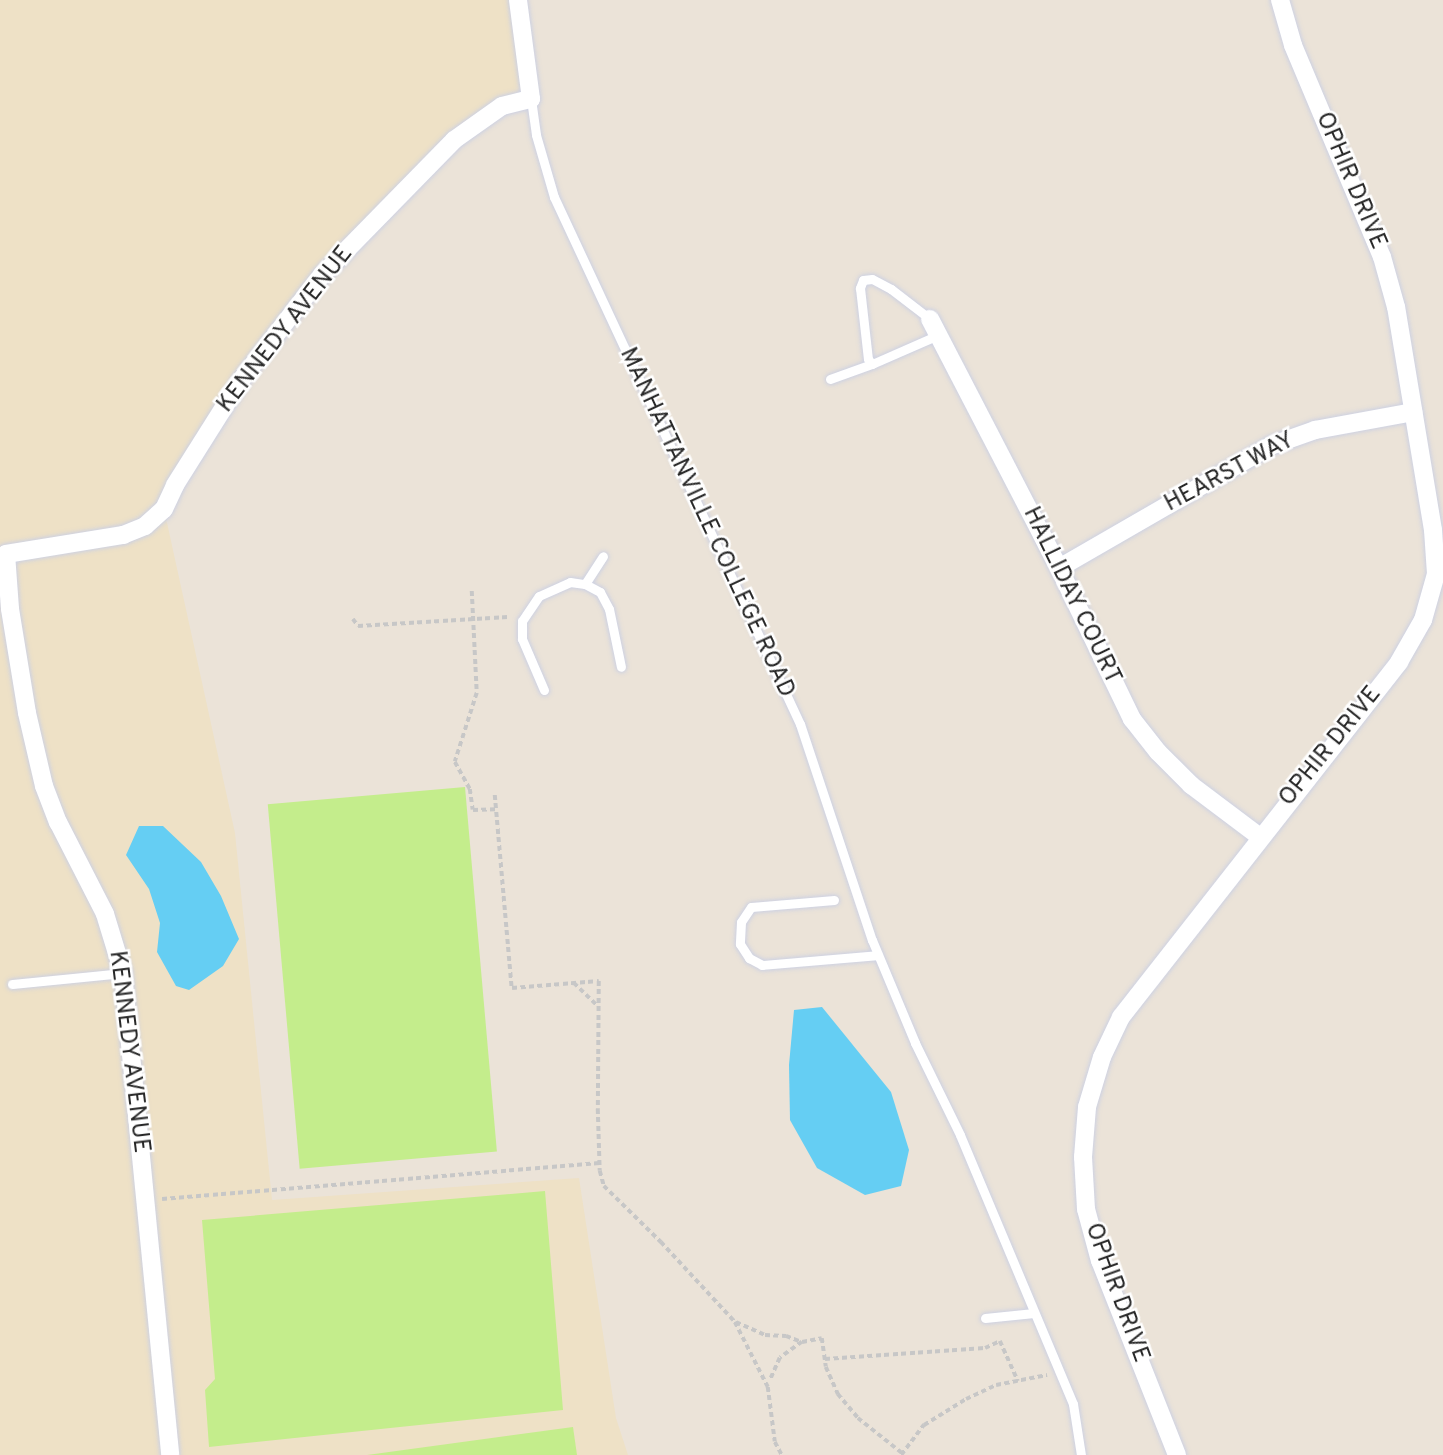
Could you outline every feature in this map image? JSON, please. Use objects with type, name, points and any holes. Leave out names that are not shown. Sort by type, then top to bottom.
[{"type":"street","name":"MANHATTANVILLE COLLEGE ROAD","points":[[518,0],[531,99]]},
{"type":"street","name":"OPHIR DRIVE","points":[[1177,1455],[1100,1261],[1086,1209],[1083,1157],[1087,1107],[1102,1057],[1121,1017],[1399,662],[1423,620],[1436,574],[1396,307],[1382,257],[1293,45],[1280,0]]},
{"type":"street","name":"KENNEDY AVENUE","points":[[170,1455],[123,973],[105,914],[58,822],[44,786],[22,687],[3,553],[122,535],[145,526],[164,509],[175,485],[241,380],[323,275],[454,139],[502,106],[531,99]]},
{"type":"street","name":"HALLIDAY COURT","points":[[934,327],[1059,568],[1132,719],[1158,752],[1191,785],[1260,837]]},
{"type":"street","name":"HEARST WAY","points":[[1059,568],[1270,446],[1315,430],[1413,412]]},
{"type":"lane","name":"MANHATTANVILLE COLLEGE ROAD","points":[[531,99],[537,135],[554,197],[800,724],[832,828],[878,955],[915,1043],[961,1135],[1073,1404],[1081,1455]]},
{"type":"lane","points":[[830,379],[872,364],[934,327],[891,289],[872,279],[863,280],[860,288],[868,359],[872,364]]},
{"type":"lane","points":[[585,584],[603,556]]},
{"type":"lane","points":[[544,690],[522,639],[524,616],[539,596],[570,582],[585,584],[600,592],[609,609],[621,667]]},
{"type":"lane","points":[[834,900],[751,907],[741,922],[740,944],[749,958],[762,965],[878,955]]},
{"type":"lane","points":[[12,984],[123,973]]},
{"type":"lane","points":[[985,1318],[1034,1313]]},
{"type":"path","points":[[472,591],[477,693],[455,762],[470,789],[473,810],[496,809]]},
{"type":"path","points":[[353,619],[358,626],[524,616]]},
{"type":"path","points":[[495,795],[512,988],[599,981],[600,1163],[604,1186],[661,1242],[735,1322],[768,1387],[775,1442],[782,1455]]},
{"type":"path","points":[[574,983],[599,1007]]},
{"type":"path","points":[[146,1201],[600,1163]]},
{"type":"path","points":[[735,1322],[765,1335],[786,1336],[802,1342]]},
{"type":"path","points":[[770,1380],[780,1358],[802,1342],[822,1338],[825,1359],[838,1394],[858,1418],[901,1454],[924,1425],[965,1399],[996,1385],[1060,1373]]},
{"type":"path","points":[[825,1359],[985,1348],[1000,1341],[1018,1381]]},
{"type":"shaded area","points":[[0,0],[518,0],[531,99],[502,106],[322,275],[164,509],[235,833],[272,1200],[579,1178],[616,1418],[628,1455],[0,1455]]},
{"type":"green space","points":[[465,787],[497,1152],[300,1169],[268,804]]},
{"type":"green space","points":[[545,1191],[563,1410],[209,1447],[205,1390],[215,1379],[202,1220]]},
{"type":"green space","points":[[573,1427],[577,1455],[367,1455]]},
{"type":"water","points":[[139,826],[163,826],[201,862],[221,896],[239,939],[223,966],[189,990],[176,986],[157,952],[160,923],[149,889],[126,855]]},
{"type":"water","points":[[822,1007],[891,1092],[909,1150],[901,1186],[865,1195],[817,1168],[790,1120],[789,1065],[794,1010]]}]
